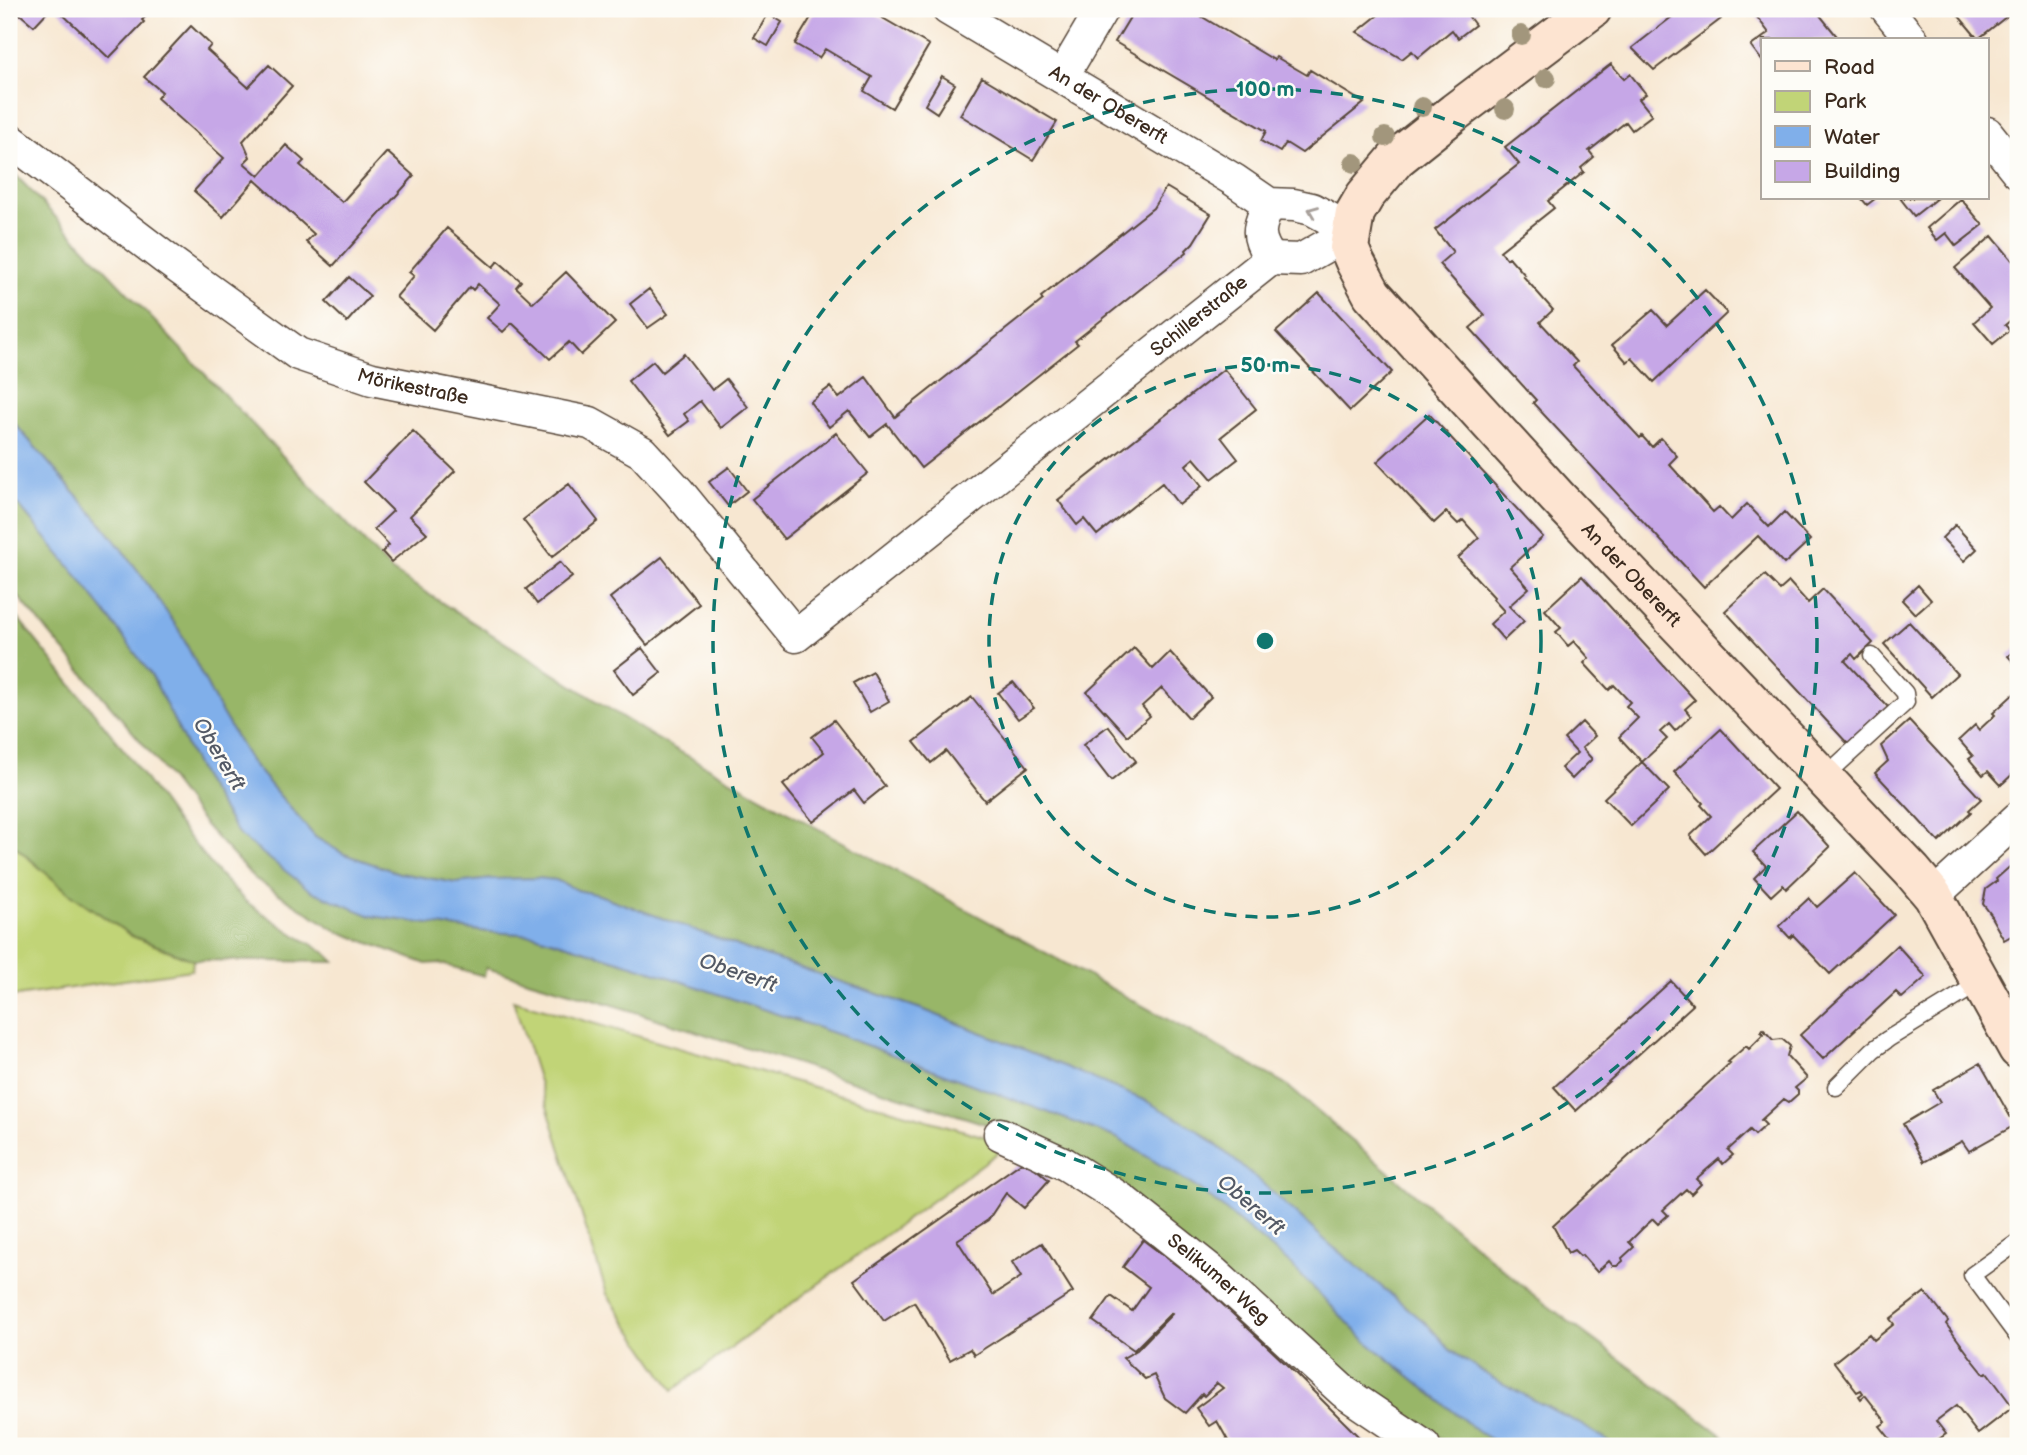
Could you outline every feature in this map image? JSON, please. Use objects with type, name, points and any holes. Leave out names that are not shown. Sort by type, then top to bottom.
[{"type":"street","name":"An der Obererft","points":[[948,9],[1269,204],[1312,209],[1352,231],[1349,248],[1372,295],[1557,497],[1912,870],[1933,896],[2018,1049]]},
{"type":"street","points":[[1062,77],[1102,9]]},
{"type":"street","points":[[1269,204],[1259,225],[1262,246],[1271,259],[1301,260],[1352,231],[1355,213],[1360,204],[1396,159],[1592,9]]},
{"type":"street","points":[[1887,9],[1910,38]]},
{"type":"street","points":[[1988,134],[2018,172]]},
{"type":"street","name":"Mörikestraße","points":[[9,139],[165,258],[298,354],[372,379],[590,423],[642,452],[678,491],[796,636]]},
{"type":"street","name":"Schillerstraße","points":[[796,636],[1271,259]]},
{"type":"street","points":[[1933,896],[2018,818]]},
{"type":"street","name":"Selikumer Weg","points":[[1000,1134],[1065,1164],[1121,1199],[1214,1273],[1344,1392],[1424,1446]]},
{"type":"lane","points":[[1823,779],[1906,702],[1905,693],[1872,656]]},
{"type":"lane","points":[[1836,1087],[1881,1045],[1981,982]]},
{"type":"lane","points":[[2018,1242],[1972,1275],[2018,1338]]},
{"type":"green space","points":[[9,168],[392,571],[652,736],[1284,1083],[1536,1297],[1736,1446],[1616,1446],[1492,1378],[1450,1350],[1427,1324],[1198,1130],[1028,1051],[924,1010],[599,895],[577,890],[556,880],[493,879],[457,883],[399,873],[344,854],[315,837],[250,761],[216,703],[179,630],[139,572],[105,528],[9,417]]},
{"type":"green space","points":[[9,494],[82,581],[152,676],[202,777],[239,835],[372,916],[488,932],[535,935],[839,1035],[1117,1138],[1202,1191],[1287,1261],[1366,1341],[1480,1433],[1502,1446],[1452,1446],[1351,1377],[1310,1340],[998,1128],[601,1001],[486,968],[484,976],[439,963],[426,964],[337,931],[254,878],[205,825],[148,750],[16,594],[9,583]]},
{"type":"green space","points":[[9,607],[128,755],[175,821],[218,873],[245,901],[326,953],[335,962],[193,960],[132,936],[68,892],[9,841]]},
{"type":"green space","points":[[9,841],[68,892],[132,936],[193,960],[192,970],[10,997]]},
{"type":"green space","points":[[513,1000],[1010,1144],[673,1390],[607,1294]]},
{"type":"water","name":"Obererft","points":[[9,417],[105,528],[139,572],[179,630],[216,703],[250,761],[315,837],[344,854],[399,873],[456,883],[493,879],[556,880],[577,890],[599,895],[924,1010],[1146,1101],[1198,1130],[1427,1324],[1450,1350],[1492,1378],[1616,1446],[1502,1446],[1480,1433],[1366,1341],[1287,1261],[1202,1191],[1117,1138],[839,1035],[535,935],[488,932],[371,916],[311,891],[239,835],[202,777],[152,676],[82,581],[9,494]]},
{"type":"building","points":[[14,9],[50,9],[34,26]]},
{"type":"building","points":[[57,9],[153,9],[109,58]]},
{"type":"building","points":[[816,9],[867,9],[929,45],[892,108],[864,91],[872,77],[825,49],[819,58],[795,44]]},
{"type":"building","points":[[1135,9],[1189,9],[1274,60],[1276,57],[1307,75],[1310,70],[1364,103],[1302,153],[1286,143],[1280,152],[1261,141],[1266,131],[1115,42]]},
{"type":"building","points":[[1379,9],[1480,9],[1469,17],[1475,25],[1458,38],[1452,30],[1418,58],[1412,51],[1402,59],[1357,32],[1382,12]]},
{"type":"building","points":[[1682,9],[1729,9],[1721,19],[1654,70],[1632,48]]},
{"type":"building","points":[[1751,9],[1815,9],[1838,38],[1762,38],[1769,33]]},
{"type":"building","points":[[1953,9],[2016,9],[1979,38]]},
{"type":"building","points":[[768,14],[782,22],[768,46],[754,38]]},
{"type":"building","points":[[191,26],[211,45],[207,50],[248,87],[269,65],[292,86],[243,141],[250,157],[244,163],[259,176],[286,145],[304,161],[300,165],[342,202],[387,152],[414,176],[333,266],[306,242],[314,234],[255,180],[223,217],[194,191],[224,158],[157,98],[162,92],[144,77]]},
{"type":"building","points":[[1761,39],[1761,59],[1751,46]]},
{"type":"building","points":[[1611,64],[1624,79],[1630,74],[1646,94],[1639,99],[1652,115],[1632,130],[1626,122],[1589,151],[1594,157],[1581,168],[1584,172],[1548,201],[1554,208],[1500,251],[1507,259],[1509,257],[1553,310],[1540,322],[1577,362],[1573,366],[1640,438],[1642,436],[1652,447],[1661,438],[1677,456],[1669,464],[1713,512],[1719,507],[1731,520],[1747,504],[1769,527],[1784,512],[1810,540],[1784,564],[1758,536],[1704,587],[1533,403],[1536,400],[1470,328],[1485,315],[1439,264],[1453,252],[1435,230],[1519,164],[1505,147]]},
{"type":"building","points":[[942,76],[955,84],[937,113],[925,105]]},
{"type":"building","points":[[982,77],[1057,122],[1033,160],[960,115]]},
{"type":"building","points":[[1166,187],[1211,214],[1187,252],[1075,341],[1078,344],[921,468],[887,424],[870,437],[849,411],[829,427],[810,402],[830,387],[839,398],[866,377],[895,417],[1043,300],[1041,297],[1153,208]]},
{"type":"building","points":[[1902,200],[1934,200],[1914,216]]},
{"type":"building","points":[[1960,200],[1983,225],[1956,246],[1946,233],[1937,240],[1927,228]]},
{"type":"building","points":[[447,228],[493,267],[498,261],[521,281],[516,287],[533,303],[566,272],[615,323],[581,355],[569,342],[550,359],[512,323],[503,332],[487,318],[500,304],[478,284],[473,290],[470,287],[433,330],[396,297],[414,276],[409,272]]},
{"type":"building","points":[[1992,236],[2018,267],[2018,314],[2005,325],[2010,330],[1993,344],[1974,322],[1990,308],[1955,268]]},
{"type":"building","points":[[349,277],[370,296],[347,322],[326,302]]},
{"type":"building","points":[[649,289],[668,314],[648,328],[630,304]]},
{"type":"building","points":[[1705,290],[1727,313],[1654,382],[1632,358],[1627,362],[1612,345],[1653,310],[1667,325]]},
{"type":"building","points":[[1319,293],[1392,372],[1350,411],[1276,332]]},
{"type":"building","points":[[684,354],[712,390],[726,379],[748,407],[721,428],[700,401],[684,414],[689,421],[670,435],[628,381],[653,361],[662,372]]},
{"type":"building","points":[[1224,369],[1256,409],[1221,437],[1238,459],[1212,479],[1194,458],[1186,465],[1202,486],[1179,505],[1162,483],[1097,535],[1084,519],[1077,525],[1058,500]]},
{"type":"building","points":[[1429,414],[1543,537],[1510,567],[1529,588],[1509,606],[1524,621],[1504,640],[1490,624],[1504,611],[1458,558],[1479,538],[1463,520],[1458,524],[1446,512],[1434,523],[1377,462]]},
{"type":"building","points":[[413,431],[455,471],[410,516],[427,533],[391,562],[382,552],[389,545],[374,529],[393,511],[364,482]]},
{"type":"building","points":[[836,433],[868,473],[784,539],[752,499]]},
{"type":"building","points":[[729,467],[747,491],[728,506],[709,482]]},
{"type":"building","points":[[569,484],[598,521],[552,557],[523,520]]},
{"type":"building","points":[[1955,525],[1977,549],[1964,561],[1942,538]]},
{"type":"building","points":[[662,557],[699,604],[647,645],[610,598]]},
{"type":"building","points":[[560,562],[572,577],[537,604],[526,589]]},
{"type":"building","points":[[1765,575],[1780,590],[1789,582],[1808,603],[1823,589],[1873,643],[1856,659],[1852,654],[1845,661],[1888,707],[1848,744],[1725,611]]},
{"type":"building","points":[[1582,576],[1695,700],[1685,709],[1691,716],[1675,731],[1669,724],[1660,732],[1667,739],[1642,762],[1619,737],[1638,718],[1626,706],[1630,702],[1614,685],[1609,690],[1584,663],[1589,658],[1574,641],[1568,646],[1556,632],[1561,628],[1545,610]]},
{"type":"building","points":[[1918,585],[1931,600],[1915,614],[1902,600]]},
{"type":"building","points":[[1909,622],[1957,674],[1932,697],[1884,644]]},
{"type":"building","points":[[2018,647],[2018,667],[2008,656]]},
{"type":"building","points":[[642,648],[661,673],[633,695],[614,670]]},
{"type":"building","points":[[1134,648],[1153,669],[1170,652],[1211,697],[1189,718],[1162,688],[1142,706],[1150,716],[1127,736],[1087,692]]},
{"type":"building","points":[[873,672],[889,701],[870,712],[853,683]]},
{"type":"building","points":[[1013,682],[1034,708],[1018,719],[998,693]]},
{"type":"building","points":[[2018,690],[2018,769],[2001,785],[1988,771],[1983,775],[1969,759],[1973,756],[1959,740],[1975,725],[1979,730]]},
{"type":"building","points":[[972,697],[1028,767],[985,801],[946,751],[931,763],[914,742]]},
{"type":"building","points":[[834,720],[885,786],[864,803],[854,790],[813,822],[783,785],[824,752],[812,737]]},
{"type":"building","points":[[1909,721],[1981,799],[1939,842],[1875,773],[1888,761],[1881,746]]},
{"type":"building","points":[[1582,722],[1595,736],[1582,748],[1592,759],[1572,779],[1561,768],[1577,753],[1564,739]]},
{"type":"building","points":[[1108,726],[1136,761],[1111,781],[1083,745]]},
{"type":"building","points":[[1721,729],[1776,789],[1706,854],[1690,836],[1711,816],[1701,805],[1703,803],[1674,772]]},
{"type":"building","points":[[1642,762],[1669,790],[1631,826],[1604,798]]},
{"type":"building","points":[[1797,811],[1830,847],[1786,889],[1783,885],[1771,896],[1754,878],[1766,866],[1753,852]]},
{"type":"building","points":[[2018,862],[2018,932],[2004,940],[1983,904],[1986,889]]},
{"type":"building","points":[[1855,873],[1894,915],[1830,974],[1793,935],[1790,938],[1779,926],[1809,898],[1817,907]]},
{"type":"building","points":[[1897,945],[1926,977],[1902,998],[1896,992],[1823,1059],[1800,1035]]},
{"type":"building","points":[[1671,981],[1693,1005],[1576,1111],[1554,1087]]},
{"type":"building","points":[[1763,1029],[1773,1040],[1782,1039],[1790,1046],[1787,1056],[1807,1078],[1795,1088],[1798,1094],[1789,1102],[1784,1099],[1761,1120],[1766,1125],[1755,1135],[1750,1130],[1728,1150],[1733,1155],[1723,1164],[1719,1159],[1696,1179],[1701,1184],[1691,1194],[1686,1189],[1663,1210],[1668,1215],[1658,1224],[1653,1219],[1642,1229],[1629,1242],[1634,1247],[1617,1266],[1613,1266],[1609,1261],[1597,1272],[1582,1255],[1574,1250],[1568,1253],[1553,1226],[1730,1063],[1728,1062],[1746,1046],[1749,1049],[1764,1034],[1761,1032]]},
{"type":"building","points":[[1980,1063],[2015,1125],[1969,1151],[1962,1141],[1924,1162],[1903,1124],[1940,1102],[1933,1090]]},
{"type":"building","points":[[1025,1160],[1049,1180],[1024,1208],[1006,1193],[988,1220],[957,1240],[993,1295],[1021,1277],[1012,1262],[1042,1243],[1073,1292],[974,1355],[970,1349],[950,1360],[914,1302],[884,1321],[854,1280]]},
{"type":"building","points":[[1143,1240],[1200,1283],[1368,1446],[1231,1446],[1217,1421],[1209,1426],[1196,1408],[1223,1388],[1217,1383],[1204,1396],[1202,1394],[1185,1413],[1165,1398],[1154,1375],[1145,1379],[1123,1358],[1137,1350],[1172,1314],[1134,1350],[1093,1321],[1111,1296],[1132,1311],[1149,1287],[1123,1267]]},
{"type":"building","points":[[1925,1292],[1948,1321],[1946,1324],[1972,1359],[1984,1374],[1987,1372],[2013,1407],[1978,1434],[1956,1406],[1936,1421],[1946,1434],[1929,1446],[1893,1446],[1895,1445],[1880,1426],[1886,1422],[1865,1395],[1861,1399],[1861,1390],[1857,1392],[1834,1362],[1869,1334],[1874,1340],[1894,1324],[1890,1319]]}]
